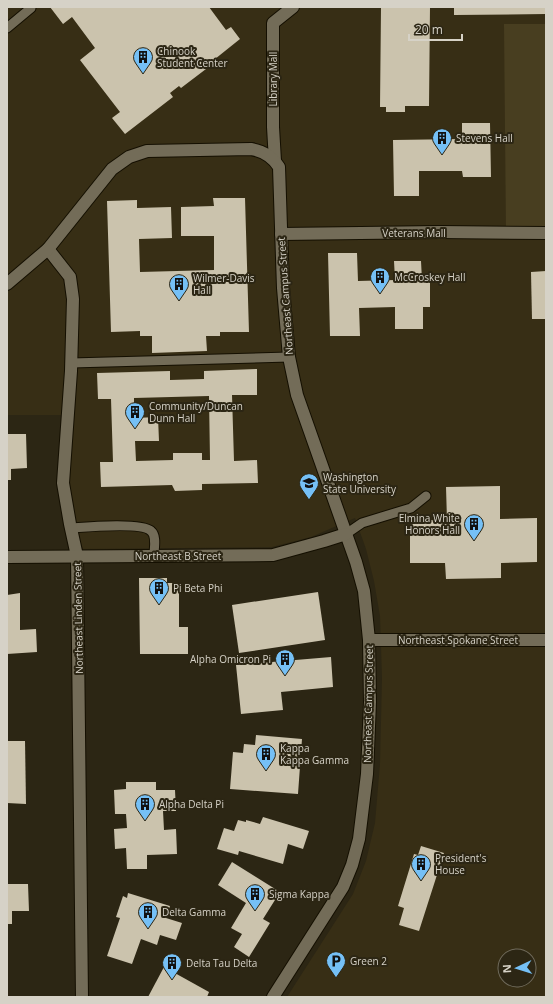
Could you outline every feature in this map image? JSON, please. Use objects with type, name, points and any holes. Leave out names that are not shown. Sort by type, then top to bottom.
[{"type":"street","name":"Library Mall","points":[[275,161],[273,127],[273,23],[293,7]]},
{"type":"street","points":[[7,284],[48,249],[112,169],[129,157],[147,151],[251,149],[263,151],[275,161]]},
{"type":"street","name":"Northeast Campus Street","points":[[272,997],[343,887],[352,865],[359,839],[367,774],[370,702],[369,640],[364,591],[356,562],[297,395],[289,356],[281,234],[280,176],[279,167],[275,161]]},
{"type":"street","name":"Veterans Mall","points":[[281,234],[440,232],[546,233]]},
{"type":"street","name":"Northeast Linden Street","points":[[48,249],[70,277],[73,299],[71,362],[63,483],[77,556],[82,997]]},
{"type":"street","name":"Northeast B Street","points":[[7,557],[273,555],[346,534]]},
{"type":"street","name":"Northeast Spokane Street","points":[[369,640],[546,640]]},
{"type":"lane","points":[[7,28],[31,8]]},
{"type":"lane","points":[[71,362],[289,356]]},
{"type":"lane","points":[[346,534],[362,523],[411,508],[426,496]]},
{"type":"lane","points":[[71,528],[107,526],[138,526],[146,528],[151,530],[154,535],[154,555]]},
{"type":"shaded area","name":"Washington State University","points":[[7,7],[546,7],[546,997],[287,997],[353,894],[366,861],[375,823],[380,764],[382,678],[380,616],[374,581],[366,549],[355,518],[311,537],[272,547],[83,549],[74,522],[69,482],[72,415],[7,415]]},
{"type":"shaded area","points":[[504,24],[546,24],[546,233],[506,233]]},
{"type":"building","name":"Chinook Student Center","points":[[50,7],[209,7],[226,30],[231,27],[240,39],[205,67],[206,69],[181,88],[179,86],[170,93],[173,97],[125,134],[112,118],[120,112],[80,60],[95,48],[72,17],[63,24]]},
{"type":"building","points":[[381,7],[430,7],[429,106],[405,106],[405,112],[386,112],[386,107],[380,107]]},
{"type":"building","points":[[454,7],[546,7],[546,14],[454,15]]},
{"type":"building","name":"Stevens Hall","points":[[462,123],[490,123],[491,177],[463,177],[462,171],[419,171],[419,196],[394,196],[393,140],[462,139]]},
{"type":"building","name":"Wilmer-Davis Hall","points":[[213,198],[245,198],[249,332],[220,332],[220,336],[206,336],[207,351],[152,353],[152,336],[140,336],[140,331],[111,332],[107,201],[137,200],[137,208],[171,207],[172,238],[139,239],[140,272],[214,270],[214,236],[181,236],[181,207],[214,206]]},
{"type":"building","name":"McCroskey Hall","points":[[328,253],[357,253],[358,281],[395,280],[394,261],[421,261],[422,280],[430,280],[430,307],[423,307],[423,329],[395,329],[395,307],[359,308],[360,336],[330,336]]},
{"type":"building","points":[[546,271],[546,319],[532,319],[531,272]]},
{"type":"building","name":"Community/Duncan Dunn Hall","points":[[257,369],[257,395],[232,395],[234,461],[257,460],[258,483],[202,484],[202,490],[175,491],[172,485],[101,487],[100,462],[113,462],[111,399],[98,399],[97,373],[170,371],[170,380],[204,379],[204,371]],"holes":[[[209,396],[210,460],[202,460],[202,453],[173,453],[173,460],[136,461],[135,441],[159,441],[158,417],[134,418],[134,398]]]},
{"type":"building","points":[[7,434],[26,434],[27,468],[11,469],[11,480],[7,480]]},
{"type":"building","name":"Elmina White Honors Hall","points":[[500,486],[500,519],[537,518],[537,562],[501,563],[501,578],[446,579],[445,563],[410,563],[410,520],[447,520],[446,487]]},
{"type":"building","name":"Pi Beta Phi","points":[[139,578],[167,578],[167,583],[179,583],[179,627],[188,627],[188,654],[140,654]]},
{"type":"building","points":[[318,592],[325,640],[239,653],[232,605]]},
{"type":"building","points":[[20,593],[20,630],[36,629],[37,652],[7,654],[7,595]]},
{"type":"building","name":"Alpha Omicron Pi","points":[[331,657],[333,687],[281,692],[283,710],[241,714],[236,665]]},
{"type":"building","name":"Kappa Kappa Gamma","points":[[256,735],[302,739],[298,794],[230,789],[233,752],[243,753],[244,744],[255,745]]},
{"type":"building","points":[[7,741],[25,741],[26,804],[7,803]]},
{"type":"building","name":"Alpha Delta Pi","points":[[126,782],[156,782],[156,790],[175,790],[176,811],[163,811],[164,830],[176,829],[177,854],[147,855],[147,869],[127,869],[126,848],[115,849],[114,829],[127,828],[126,814],[115,814],[114,790],[126,789]]},
{"type":"building","points":[[263,817],[309,831],[303,849],[288,844],[283,864],[239,851],[238,855],[217,849],[224,828],[234,831],[238,820],[246,822],[246,820],[260,824]]},
{"type":"building","name":"President's House","points":[[421,846],[444,853],[419,931],[399,925],[404,908],[398,906],[414,854],[418,855]]},
{"type":"building","name":"Sigma Kappa","points":[[232,862],[280,892],[263,919],[270,923],[249,957],[234,947],[242,934],[231,928],[246,903],[218,885]]},
{"type":"building","points":[[7,884],[28,884],[29,911],[12,911],[12,924],[7,924]]},
{"type":"building","name":"Delta Gamma","points":[[128,893],[170,906],[166,918],[182,923],[176,940],[160,935],[157,945],[141,939],[132,964],[107,956],[120,918],[116,917],[123,896],[127,898]]},
{"type":"building","name":"Delta Tau Delta","points":[[164,967],[209,992],[207,997],[148,997]]},
{"type":"place","name":"Chinook Student Center","points":[[143,74]]},
{"type":"place","name":"Stevens Hall","points":[[442,155]]},
{"type":"place","name":"McCroskey Hall","points":[[380,294]]},
{"type":"place","name":"Wilmer-Davis Hall","points":[[179,301]]},
{"type":"place","name":"Community/Duncan Dunn Hall","points":[[135,429]]},
{"type":"place","name":"Washington State University","points":[[309,500]]},
{"type":"place","name":"Elmina White Honors Hall","points":[[474,541]]},
{"type":"place","name":"Pi Beta Phi","points":[[159,605]]},
{"type":"place","name":"Alpha Omicron Pi","points":[[285,676]]},
{"type":"place","name":"Kappa Kappa Gamma","points":[[266,771]]},
{"type":"place","name":"Alpha Delta Pi","points":[[145,821]]},
{"type":"place","name":"President's House","points":[[421,881]]},
{"type":"place","name":"Sigma Kappa","points":[[255,911]]},
{"type":"place","name":"Delta Gamma","points":[[148,929]]},
{"type":"place","name":"Green 2","points":[[336,978]]},
{"type":"place","name":"Delta Tau Delta","points":[[172,980]]}]
